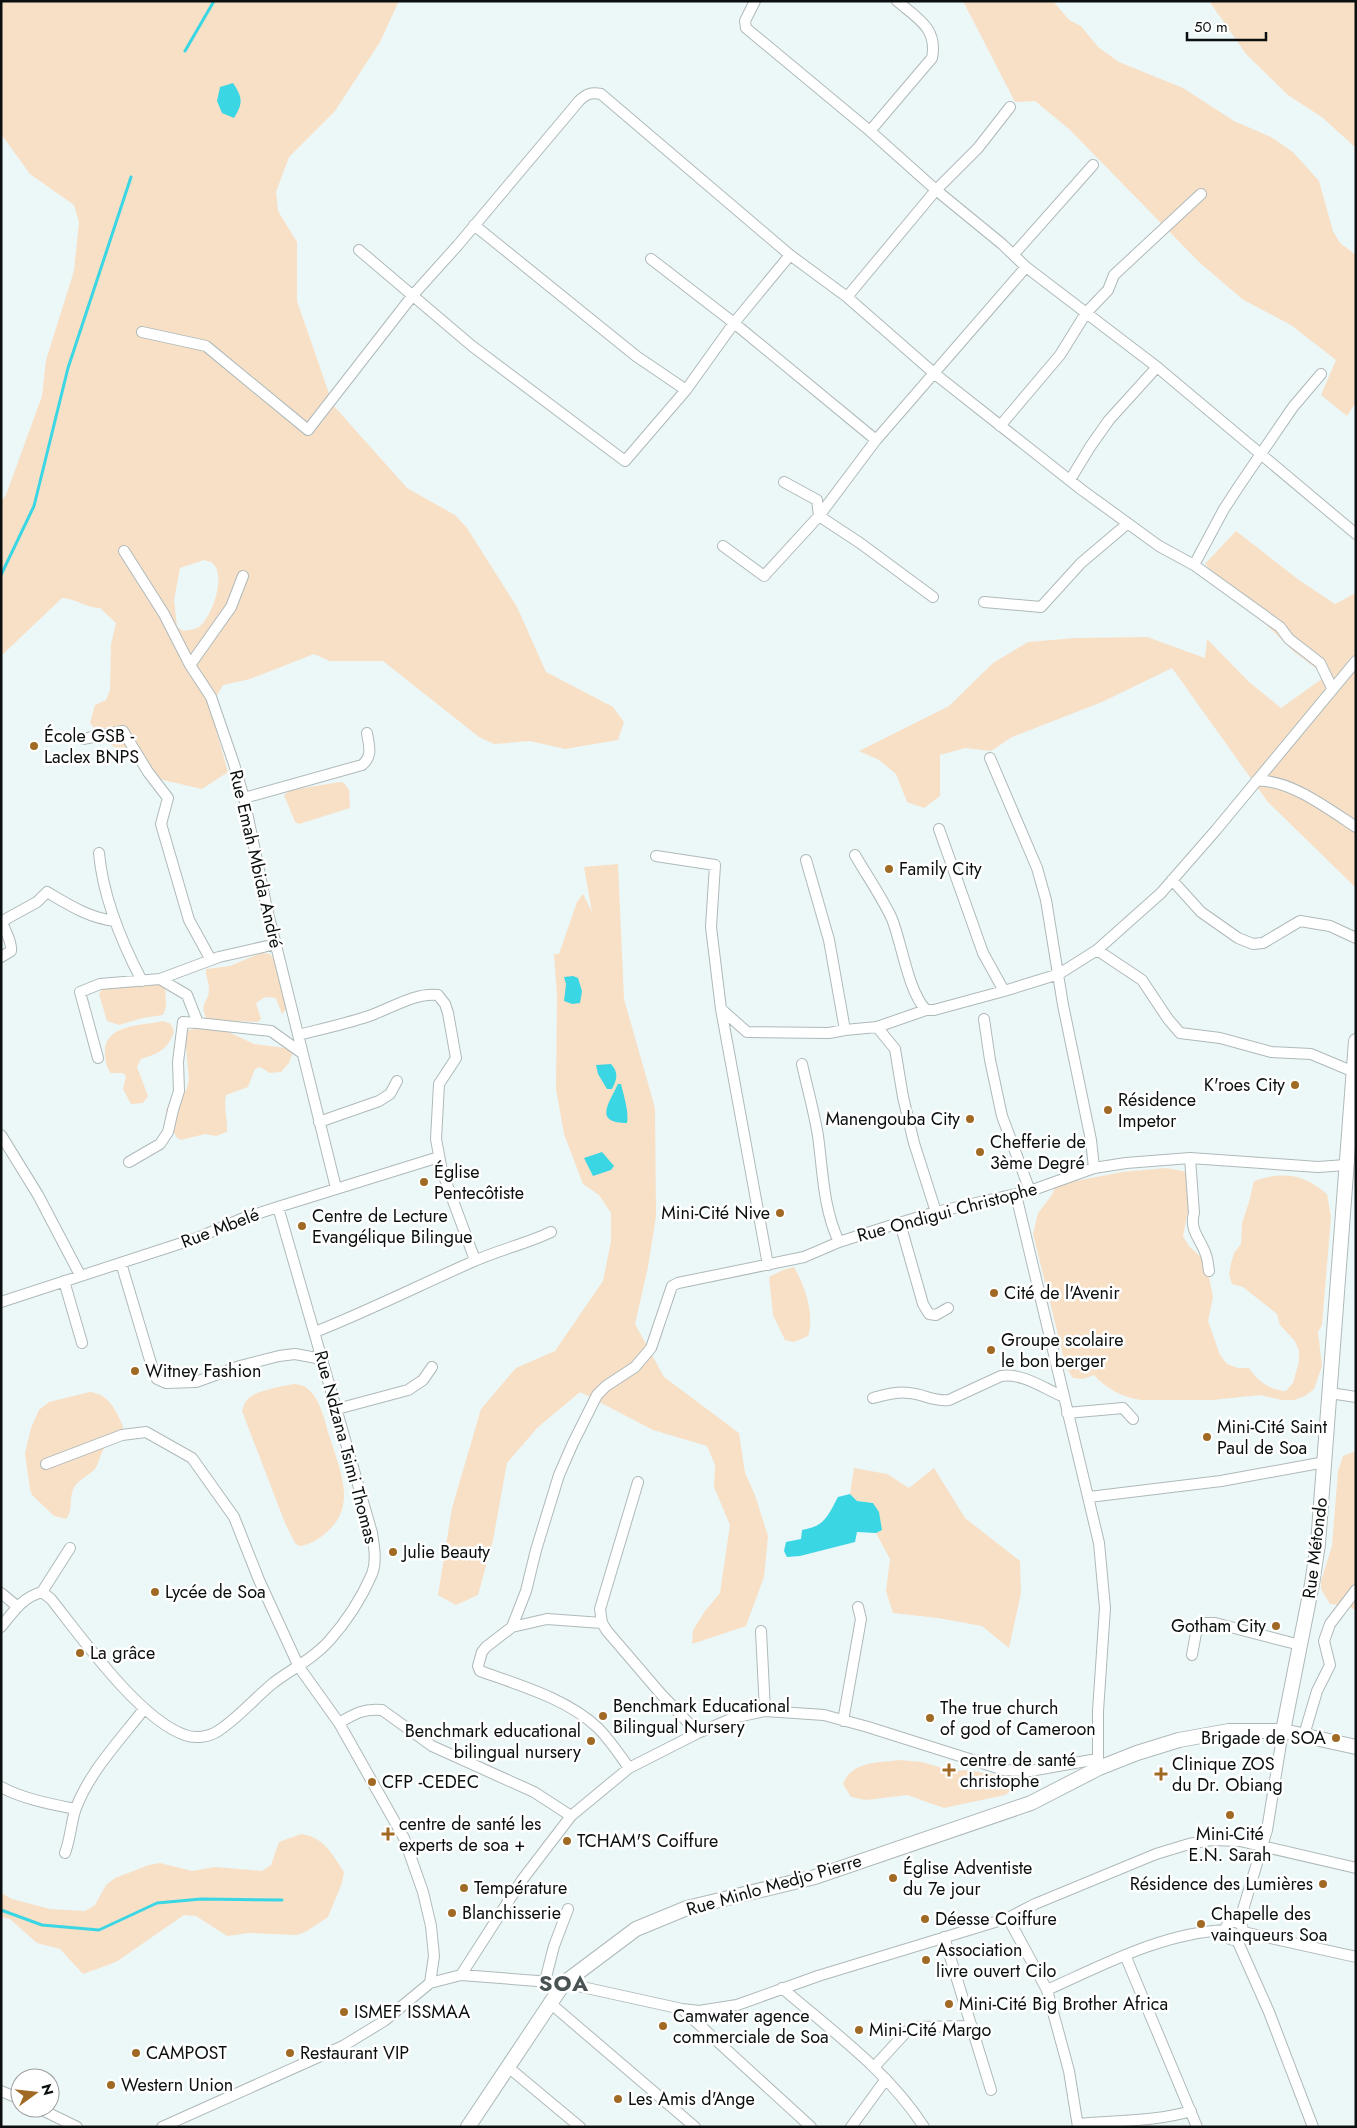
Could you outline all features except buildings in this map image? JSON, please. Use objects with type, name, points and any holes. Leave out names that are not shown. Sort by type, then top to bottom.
[{"type":"street","points":[[755,1],[745,21],[746,28],[870,131],[936,190],[1014,254],[1026,267],[1157,366],[1356,534]]},
{"type":"street","points":[[870,131],[932,58],[934,42],[929,29],[897,1]]},
{"type":"street","points":[[142,332],[206,346],[308,430],[413,295],[579,101],[585,95],[593,92],[601,94],[790,255],[847,297],[935,374],[1000,426],[1127,524],[1159,546],[1194,565],[1280,627],[1289,639],[1320,663],[1332,688]]},
{"type":"street","points":[[847,297],[936,190],[978,148],[1010,107]]},
{"type":"street","points":[[1014,254],[1093,165]]},
{"type":"street","points":[[1000,426],[1060,355],[1086,313],[1103,296],[1114,275],[1201,194]]},
{"type":"street","points":[[474,225],[636,356],[686,390]]},
{"type":"street","points":[[359,250],[472,346],[625,461],[686,390],[734,324],[790,255]]},
{"type":"street","points":[[651,259],[876,440]]},
{"type":"street","points":[[723,546],[764,576],[819,516],[876,440],[1026,267]]},
{"type":"street","points":[[1070,480],[1109,420],[1157,366]]},
{"type":"street","points":[[1194,565],[1224,509],[1293,407],[1322,374]]},
{"type":"street","points":[[784,482],[817,500],[819,516],[860,543],[933,597]]},
{"type":"street","points":[[984,602],[1041,606],[1081,563],[1127,524]]},
{"type":"street","name":"Rue Emah Mbida André","points":[[124,551],[164,614],[190,665],[211,697],[244,798],[276,944],[336,1188]]},
{"type":"street","points":[[190,665],[231,607],[243,576]]},
{"type":"street","points":[[722,1009],[747,1032],[829,1033],[877,1028],[926,1010],[934,1010],[1059,974],[1097,950],[1142,911],[1172,880],[1356,661]]},
{"type":"street","points":[[83,739],[123,732],[168,798],[161,824],[189,920],[211,960]]},
{"type":"street","points":[[244,798],[362,765],[368,760],[370,753],[367,733]]},
{"type":"street","points":[[990,758],[1037,868],[1046,900],[1066,1021],[1091,1140],[1094,1168]]},
{"type":"street","points":[[1256,781],[1274,782],[1288,787],[1356,827]]},
{"type":"street","points":[[939,829],[982,952],[1004,991]]},
{"type":"street","points":[[99,853],[115,921],[142,981]]},
{"type":"street","points":[[855,855],[892,919],[907,970],[920,1004],[926,1010]]},
{"type":"street","points":[[656,856],[715,865],[711,927],[722,1009],[768,1265]]},
{"type":"street","points":[[806,860],[829,940],[845,1030]]},
{"type":"street","points":[[1172,880],[1200,912],[1238,938],[1253,944],[1263,943],[1300,921],[1330,926],[1356,938]]},
{"type":"street","points":[[1,957],[11,951],[12,946],[3,922],[37,902],[47,892],[84,913],[115,921]]},
{"type":"street","points":[[98,1058],[80,992],[100,984],[160,978],[211,960],[276,944]]},
{"type":"street","points":[[1097,950],[1142,980],[1168,1019],[1180,1033],[1233,1041],[1271,1052],[1311,1054],[1354,1072]]},
{"type":"street","points":[[160,978],[187,995],[198,1023]]},
{"type":"street","points":[[298,1035],[347,1023],[414,998],[431,994],[438,995],[445,1004],[448,1013],[456,1058],[440,1079],[438,1086],[436,1132],[439,1157],[475,1260]]},
{"type":"street","points":[[984,1019],[990,1060],[1002,1116],[1030,1191]]},
{"type":"street","points":[[129,1162],[146,1154],[165,1138],[179,1092],[178,1062],[183,1022],[271,1032],[302,1053]]},
{"type":"street","points":[[877,1028],[895,1049],[912,1133],[936,1212]]},
{"type":"street","name":"Rue Métondo","points":[[1240,1932],[1263,1846],[1282,1731],[1318,1544],[1356,1041]]},
{"type":"street","points":[[802,1064],[818,1136],[825,1202],[830,1222],[839,1242]]},
{"type":"street","points":[[319,1122],[379,1101],[390,1094],[397,1081]]},
{"type":"street","points":[[3,1140],[60,1234],[80,1276]]},
{"type":"street","name":"Rue Mbelé","points":[[1,1302],[197,1238],[241,1219],[439,1157]]},
{"type":"street","points":[[1190,1158],[1194,1214],[1193,1230],[1206,1255],[1208,1271]]},
{"type":"street","name":"Rue Ondigui Christophe","points":[[512,1627],[522,1605],[536,1550],[559,1475],[573,1444],[597,1395],[606,1386],[636,1367],[651,1348],[672,1286],[678,1283],[804,1257],[839,1242],[900,1223],[936,1212],[1030,1191],[1094,1168],[1126,1163],[1190,1158],[1318,1167],[1346,1165]]},
{"type":"street","points":[[461,1975],[522,1880],[571,1816],[629,1768],[698,1733],[733,1718],[765,1711],[816,1714],[868,1726],[1004,1770],[1030,1771],[1098,1763],[1100,1659],[1104,1608],[1099,1544],[1062,1396],[1016,1194]]},
{"type":"street","name":"Rue Ndzana Tsimi Thomas","points":[[42,1592],[51,1599],[95,1655],[144,1709],[169,1728],[186,1736],[201,1737],[217,1732],[274,1683],[310,1659],[347,1618],[373,1572],[375,1554],[372,1532],[278,1207]]},
{"type":"street","points":[[900,1223],[923,1304],[929,1314],[936,1315],[948,1308]]},
{"type":"street","points":[[315,1332],[346,1320],[475,1260],[533,1241],[551,1232]]},
{"type":"street","points":[[121,1263],[153,1370],[157,1379],[166,1384],[196,1382],[240,1366],[279,1356],[295,1354],[322,1359]]},
{"type":"street","points":[[64,1281],[82,1343]]},
{"type":"street","points":[[337,1408],[408,1390],[423,1380],[432,1367]]},
{"type":"street","points":[[873,1398],[895,1393],[910,1393],[941,1401],[949,1400],[1002,1376],[1010,1375],[1020,1376],[1062,1396]]},
{"type":"street","points":[[1330,1393],[1356,1397]]},
{"type":"street","points":[[1067,1414],[1123,1408],[1134,1419]]},
{"type":"street","points":[[46,1464],[122,1435],[146,1432],[192,1458],[234,1516],[259,1580],[299,1666],[339,1722],[404,1838],[423,1892],[431,1926],[434,1956],[430,1983]]},
{"type":"street","points":[[1089,1498],[1221,1481],[1325,1462]]},
{"type":"street","points":[[638,1482],[600,1609],[602,1624],[660,1694],[698,1733]]},
{"type":"street","points":[[1,1627],[31,1595],[42,1592],[70,1548]]},
{"type":"street","points":[[1304,1735],[1316,1691],[1330,1665],[1324,1641],[1330,1624],[1356,1590]]},
{"type":"street","points":[[1,1593],[18,1607]]},
{"type":"street","points":[[843,1721],[861,1619],[858,1608]]},
{"type":"street","points":[[602,1624],[547,1619],[512,1627],[482,1652],[478,1663],[480,1671],[548,1697],[576,1713],[596,1727],[610,1741],[629,1768]]},
{"type":"street","points":[[1192,1655],[1196,1633],[1204,1622],[1216,1623],[1300,1645]]},
{"type":"street","points":[[761,1631],[765,1711]]},
{"type":"street","points":[[65,1853],[72,1832],[75,1809],[102,1764],[144,1709]]},
{"type":"street","points":[[339,1722],[360,1711],[382,1710],[432,1746],[534,1792],[571,1816]]},
{"type":"street","name":"Rue Minlo Medjo Pierre","points":[[468,2127],[564,1983],[636,1930],[687,1908],[815,1877],[1031,1803],[1098,1763],[1203,1734],[1229,1731],[1282,1731],[1356,1747]]},
{"type":"street","points":[[1,1787],[50,1804],[75,1809]]},
{"type":"street","points":[[162,2127],[343,2046],[384,2021],[430,1983],[461,1975],[564,1983],[699,2011],[736,2005],[782,1988],[1008,1918],[1035,1904],[1116,1870],[1189,1844],[1226,1840],[1263,1846],[1356,1868]]},
{"type":"street","points":[[545,1981],[554,1946],[568,1909]]},
{"type":"street","points":[[1008,1918],[1047,1990],[1069,2071],[1078,2125],[1139,2121],[1170,2117],[1191,2111]]},
{"type":"street","points":[[1226,1930],[1229,1924],[1240,1932],[1356,1957]]},
{"type":"street","points":[[1047,1990],[1125,1955],[1172,1939],[1226,1930]]},
{"type":"street","points":[[1226,1930],[1230,1939],[1240,1932]]},
{"type":"street","points":[[1240,1932],[1312,2127]]},
{"type":"street","points":[[944,1937],[991,2090]]},
{"type":"street","points":[[1125,1955],[1197,2127]]},
{"type":"street","points":[[782,1988],[874,2067],[886,2079],[924,2127]]},
{"type":"street","points":[[550,2003],[682,2123],[695,2127]]},
{"type":"street","points":[[682,2009],[811,2127]]},
{"type":"street","points":[[874,2067],[907,2031],[915,2027],[972,2026]]},
{"type":"street","points":[[508,2067],[580,2127]]},
{"type":"street","points":[[851,2127],[886,2079]]},
{"type":"street","points":[[59,2118],[77,2127]]},
{"type":"shaded area","points":[[1,1],[399,1],[380,42],[335,111],[289,157],[276,192],[278,211],[297,242],[297,301],[333,405],[407,488],[455,515],[467,528],[517,607],[546,672],[613,707],[624,722],[618,740],[565,749],[530,741],[494,744],[479,737],[383,661],[330,661],[314,654],[250,679],[223,685],[210,708],[228,772],[202,789],[163,780],[103,739],[90,723],[95,705],[106,700],[110,690],[111,644],[116,623],[100,608],[90,607],[62,598],[1,656],[1,502],[6,495],[42,396],[46,360],[74,271],[79,222],[74,205],[30,174],[1,134]],"holes":[[[204,560],[211,562],[216,568],[218,575],[216,595],[204,622],[198,628],[184,631],[177,627],[174,600],[180,568]]]},
{"type":"shaded area","points":[[963,1],[1053,1],[1069,20],[1081,26],[1098,47],[1119,62],[1183,88],[1234,121],[1271,137],[1293,152],[1319,181],[1333,231],[1340,243],[1356,255],[1356,402],[1347,416],[1321,395],[1336,360],[1291,325],[1242,299],[1199,262],[1069,129],[1035,101],[1015,102]]},
{"type":"shaded area","points":[[1209,1],[1356,1],[1356,148],[1323,118],[1288,95],[1246,54]]},
{"type":"shaded area","points":[[1236,531],[1299,580],[1335,604],[1356,593],[1356,888],[1267,801],[1172,668],[1102,702],[1012,737],[991,751],[965,748],[940,755],[940,796],[924,808],[907,802],[896,774],[879,760],[859,751],[949,706],[993,663],[1028,642],[1076,638],[1147,637],[1205,658],[1207,639],[1249,682],[1281,708],[1326,676],[1293,651],[1205,564]]},
{"type":"shaded area","points":[[340,782],[344,783],[349,790],[350,808],[299,824],[295,822],[284,795],[291,790]]},
{"type":"shaded area","points":[[618,864],[624,999],[655,1108],[656,1216],[648,1267],[635,1324],[664,1377],[739,1433],[745,1473],[755,1495],[768,1536],[764,1577],[746,1626],[692,1644],[693,1630],[705,1611],[720,1593],[730,1525],[714,1487],[715,1465],[707,1446],[653,1430],[580,1392],[537,1428],[507,1463],[493,1540],[478,1595],[456,1605],[438,1595],[452,1508],[481,1409],[516,1368],[555,1351],[603,1281],[611,1241],[611,1213],[599,1195],[583,1184],[564,1134],[556,1089],[557,997],[554,954],[559,954],[577,902],[583,894],[592,912],[584,867]]},
{"type":"shaded area","points":[[261,953],[270,954],[275,961],[287,1008],[282,1014],[276,998],[265,997],[256,1003],[261,1019],[258,1022],[241,1021],[224,1024],[207,1020],[204,1009],[209,994],[206,969],[230,966]]},
{"type":"shaded area","points":[[165,981],[166,1007],[163,1015],[143,1018],[119,1025],[107,1021],[99,994],[103,987]]},
{"type":"shaded area","points":[[163,1021],[171,1024],[174,1032],[172,1038],[162,1050],[141,1059],[137,1067],[148,1096],[143,1103],[131,1104],[123,1089],[126,1076],[123,1073],[111,1073],[108,1069],[105,1055],[106,1045],[110,1037],[117,1031]]},
{"type":"shaded area","points":[[216,1026],[254,1044],[294,1049],[289,1063],[281,1072],[270,1073],[260,1067],[255,1069],[248,1087],[226,1095],[227,1132],[216,1136],[205,1134],[181,1140],[176,1137],[166,1110],[171,1100],[186,1091],[189,1080],[185,1036],[187,1031],[198,1027]]},
{"type":"shaded area","points":[[1166,1168],[1188,1172],[1198,1179],[1190,1201],[1183,1236],[1189,1246],[1206,1262],[1213,1297],[1208,1321],[1220,1355],[1227,1364],[1238,1368],[1249,1368],[1265,1384],[1275,1389],[1286,1391],[1293,1383],[1299,1362],[1299,1351],[1295,1341],[1280,1325],[1277,1314],[1243,1287],[1232,1284],[1229,1274],[1231,1263],[1234,1253],[1241,1244],[1242,1223],[1254,1181],[1275,1176],[1293,1176],[1310,1182],[1327,1194],[1331,1217],[1322,1325],[1318,1332],[1322,1366],[1314,1389],[1305,1396],[1294,1400],[1282,1400],[1260,1395],[1212,1400],[1141,1400],[1115,1392],[1094,1375],[1083,1379],[1073,1378],[1066,1367],[1033,1234],[1038,1213],[1052,1195],[1056,1185],[1122,1172]]},
{"type":"shaded area","points":[[794,1267],[808,1301],[810,1328],[808,1336],[794,1342],[785,1340],[773,1315],[769,1277]]},
{"type":"shaded area","points":[[294,1384],[302,1385],[306,1388],[319,1405],[341,1473],[344,1497],[342,1509],[337,1520],[329,1530],[315,1541],[299,1546],[295,1543],[285,1523],[242,1411],[246,1401],[255,1394]]},
{"type":"shaded area","points":[[90,1392],[97,1393],[111,1404],[123,1426],[121,1434],[104,1449],[94,1470],[75,1486],[70,1511],[66,1519],[54,1516],[32,1495],[25,1453],[31,1428],[39,1410],[49,1402]]},
{"type":"shaded area","points":[[1356,1451],[1356,1610],[1347,1606],[1330,1604],[1321,1589],[1321,1581],[1332,1546],[1338,1471],[1343,1456]]},
{"type":"shaded area","points":[[854,1468],[887,1474],[909,1488],[934,1468],[965,1518],[1020,1561],[1021,1593],[1009,1648],[982,1626],[938,1618],[893,1613],[886,1591],[890,1559],[876,1533],[882,1530],[873,1503],[857,1501],[850,1494]]},
{"type":"shaded area","points":[[899,1760],[922,1762],[952,1771],[968,1770],[1005,1777],[1011,1783],[1012,1790],[1005,1795],[944,1808],[907,1795],[866,1800],[851,1797],[843,1784],[847,1776],[866,1764]]},
{"type":"shaded area","points":[[301,1834],[316,1839],[327,1847],[344,1872],[342,1883],[328,1917],[307,1931],[297,1935],[249,1933],[227,1936],[196,1916],[184,1915],[116,1962],[83,1974],[60,1949],[37,1943],[10,1919],[1,1917],[1,1893],[12,1899],[50,1909],[85,1911],[95,1905],[106,1885],[115,1878],[149,1865],[160,1863],[192,1871],[215,1867],[262,1871],[271,1865],[279,1842]]},
{"type":"water","points":[[233,83],[241,100],[234,118],[222,113],[217,101],[220,87]]},
{"type":"water","points":[[573,976],[578,978],[582,991],[580,1003],[572,1004],[564,1001],[566,984],[564,977]]},
{"type":"water","points":[[611,1064],[616,1073],[616,1079],[612,1089],[607,1089],[598,1074],[596,1065]]},
{"type":"water","points":[[618,1084],[621,1084],[625,1099],[627,1123],[610,1120],[607,1116],[608,1105]]},
{"type":"water","points":[[602,1152],[614,1166],[611,1170],[593,1176],[584,1158]]},
{"type":"water","points":[[850,1494],[857,1501],[873,1503],[879,1512],[882,1530],[876,1533],[857,1532],[855,1542],[800,1556],[787,1557],[784,1551],[786,1542],[801,1539],[802,1530],[821,1523],[838,1497]]},
{"type":"waterway","points":[[185,51],[214,1]]},
{"type":"waterway","points":[[1,575],[34,506],[68,368],[131,177]]},
{"type":"waterway","points":[[1,1910],[42,1925],[99,1930],[157,1903],[201,1899],[282,1900]]},
{"type":"place","name":"École GSB - Laclex BNPS","points":[[34,746]]},
{"type":"place","name":"Family City","points":[[889,869]]},
{"type":"place","name":"K'roes City","points":[[1295,1085]]},
{"type":"place","name":"Résidence Impetor","points":[[1108,1110]]},
{"type":"place","name":"Manengouba City","points":[[970,1119]]},
{"type":"place","name":"Chefferie de 3ème Degré","points":[[980,1152]]},
{"type":"place","name":"Église Pentecôtiste","points":[[424,1182]]},
{"type":"place","name":"Mini-Cité Nive","points":[[780,1213]]},
{"type":"place","name":"Centre de Lecture Evangélique Bilingue","points":[[302,1226]]},
{"type":"place","name":"Cité de l'Avenir","points":[[994,1293]]},
{"type":"place","name":"Groupe scolaire le bon berger","points":[[991,1350]]},
{"type":"place","name":"Witney Fashion","points":[[135,1371]]},
{"type":"place","name":"Mini-Cité Saint Paul de Soa","points":[[1207,1437]]},
{"type":"place","name":"Julie Beauty","points":[[393,1552]]},
{"type":"place","name":"Lycée de Soa","points":[[155,1592]]},
{"type":"place","name":"Gotham City","points":[[1276,1626]]},
{"type":"place","name":"La grâce","points":[[80,1653]]},
{"type":"place","name":"Benchmark Educational Bilingual Nursery","points":[[603,1716]]},
{"type":"place","name":"The true church of god of Cameroon","points":[[930,1718]]},
{"type":"place","name":"Brigade de SOA","points":[[1336,1738]]},
{"type":"place","name":"Benchmark educational bilingual nursery","points":[[591,1741]]},
{"type":"place","name":"centre de santé christophe","points":[[949,1770]]},
{"type":"place","name":"Clinique ZOS du Dr. Obiang","points":[[1161,1774]]},
{"type":"place","name":"CFP -CEDEC","points":[[372,1782]]},
{"type":"place","name":"Mini-Cité E.N. Sarah","points":[[1230,1815]]},
{"type":"place","name":"centre de santé les experts de soa +","points":[[388,1834]]},
{"type":"place","name":"TCHAM'S Coiffure","points":[[567,1841]]},
{"type":"place","name":"Église Adventiste du 7e jour","points":[[893,1878]]},
{"type":"place","name":"Résidence des Lumières","points":[[1323,1884]]},
{"type":"place","name":"Température","points":[[464,1888]]},
{"type":"place","name":"Blanchisserie","points":[[452,1913]]},
{"type":"place","name":"Déesse Coiffure","points":[[925,1919]]},
{"type":"place","name":"Chapelle des vainqueurs Soa","points":[[1201,1924]]},
{"type":"place","name":"Association livre ouvert Cilo","points":[[926,1960]]},
{"type":"place","name":"Mini-Cité Big Brother Africa","points":[[949,2004]]},
{"type":"place","name":"ISMEF ISSMAA","points":[[344,2012]]},
{"type":"place","name":"Camwater agence commerciale de Soa","points":[[663,2026]]},
{"type":"place","name":"Mini-Cité Margo","points":[[859,2030]]},
{"type":"place","name":"CAMPOST","points":[[136,2053]]},
{"type":"place","name":"Restaurant VIP","points":[[290,2053]]},
{"type":"place","name":"Western Union","points":[[111,2085]]},
{"type":"place","name":"Les Amis d'Ange","points":[[618,2099]]},
{"type":"district","name":"SOA","points":[[564,1983]]}]
